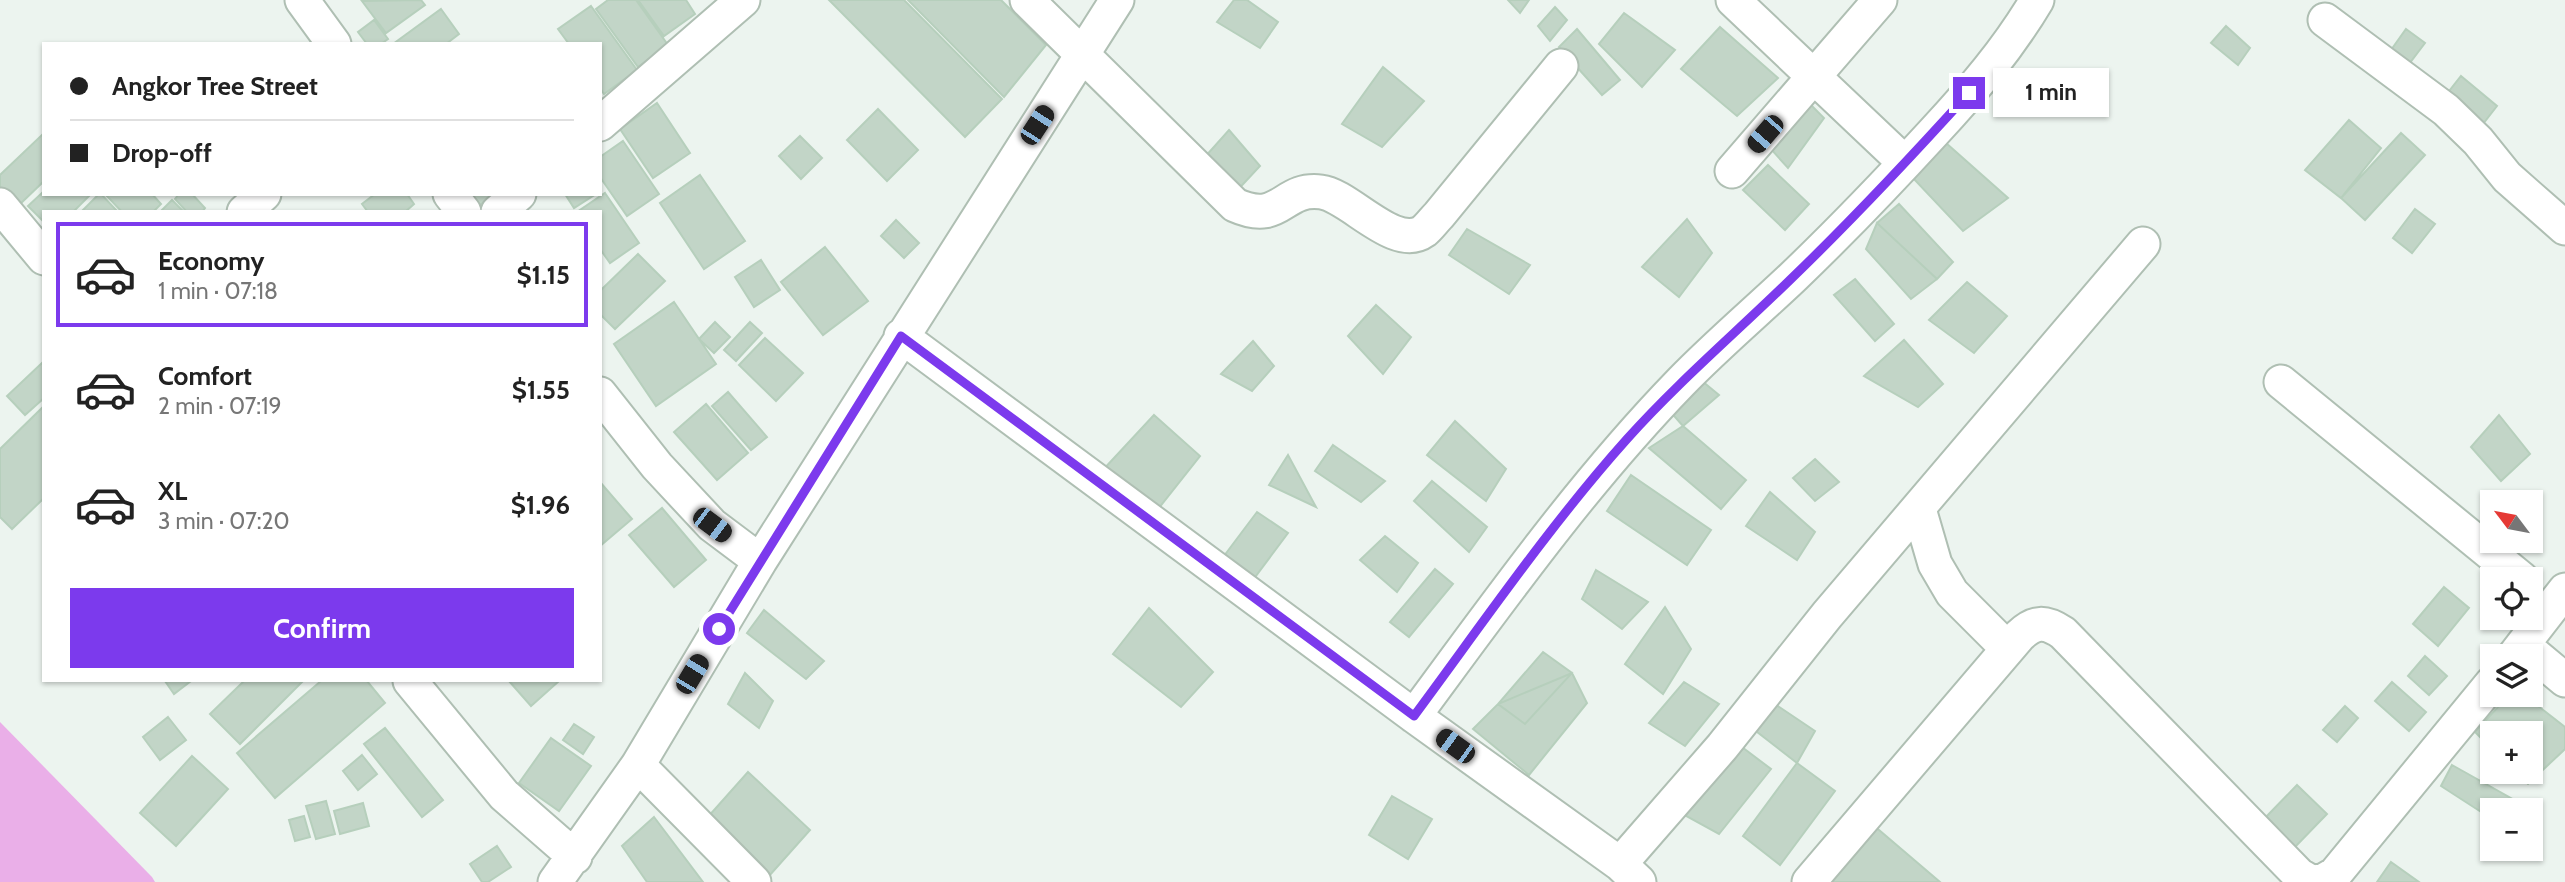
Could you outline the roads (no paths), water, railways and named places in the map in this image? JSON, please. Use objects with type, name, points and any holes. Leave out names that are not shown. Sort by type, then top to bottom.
[{"type":"street","points":[[302,0],[333,42]]},
{"type":"street","points":[[602,122],[743,0]]},
{"type":"street","points":[[1027,0],[1235,205],[1251,212],[1268,212],[1294,195],[1320,191],[1337,196],[1380,227],[1412,236],[1423,232],[1439,215],[1561,66]]},
{"type":"street","points":[[411,682],[565,870],[638,765],[760,561],[1117,0]]},
{"type":"street","points":[[1733,0],[1905,163]]},
{"type":"street","points":[[1732,171],[1880,0]]},
{"type":"street","points":[[1414,716],[1571,507],[1626,440],[1683,380],[1795,275],[1905,163],[1969,93],[2014,38],[2037,0]]},
{"type":"street","points":[[2325,20],[2446,110],[2478,141],[2507,177],[2565,228]]},
{"type":"street","points":[[246,210],[262,196]]},
{"type":"street","points":[[452,196],[462,210]]},
{"type":"street","points":[[500,210],[517,196]]},
{"type":"street","points":[[0,205],[42,256]]},
{"type":"street","points":[[901,336],[1629,873],[1722,747],[1827,615],[2143,244]]},
{"type":"street","points":[[2281,382],[2507,567]]},
{"type":"street","points":[[602,397],[657,466],[712,525],[760,561]]},
{"type":"street","points":[[1919,509],[1935,564],[1952,593],[2008,649]]},
{"type":"street","points":[[2522,644],[2550,594]]},
{"type":"street","points":[[1810,882],[2008,649],[2031,625],[2041,622],[2063,633],[2299,875],[2313,882],[2323,881],[2335,874],[2480,697]]},
{"type":"street","points":[[2543,666],[2565,680]]},
{"type":"street","points":[[638,765],[754,882]]}]
